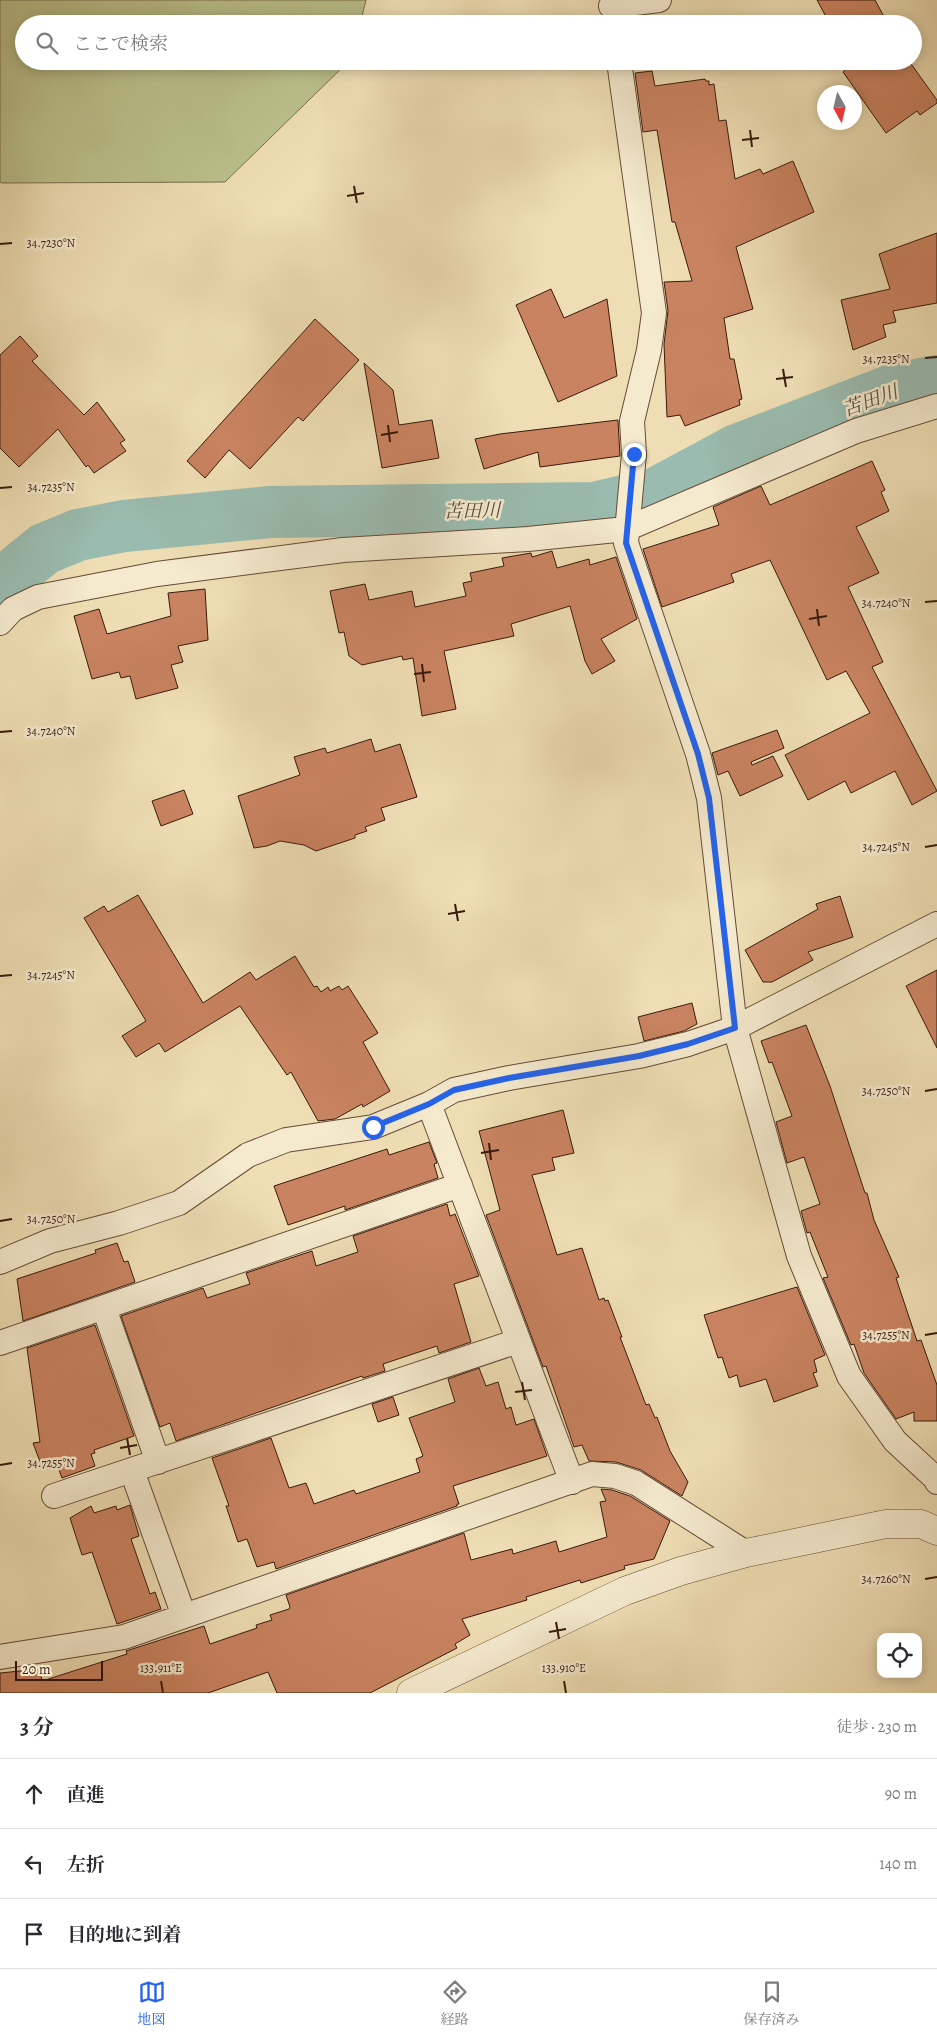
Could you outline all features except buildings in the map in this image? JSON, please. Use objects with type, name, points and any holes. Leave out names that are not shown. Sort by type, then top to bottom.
[{"type":"street","points":[[612,10],[659,0]]},
{"type":"street","points":[[620,70],[654,313],[649,350],[632,422],[634,454],[626,543],[698,754],[709,798],[735,1028],[798,1256],[849,1376],[896,1441],[936,1478],[937,1482]]},
{"type":"street","points":[[0,623],[13,608],[38,597],[157,574],[343,550],[528,539],[627,523],[856,430],[937,406]]},
{"type":"street","points":[[0,1262],[50,1241],[118,1223],[179,1203],[248,1155],[286,1140],[373,1127],[429,1104],[454,1090],[509,1078],[639,1056],[688,1044],[735,1028],[937,924]]},
{"type":"street","points":[[429,1104],[572,1482]]},
{"type":"street","points":[[0,1344],[460,1185]]},
{"type":"street","points":[[104,1308],[158,1462]]},
{"type":"street","points":[[54,1496],[518,1341]]},
{"type":"street","points":[[132,1471],[184,1616]]},
{"type":"street","points":[[0,1657],[124,1637],[592,1474],[615,1476],[636,1483],[746,1553]]},
{"type":"street","points":[[411,1693],[625,1591],[681,1570],[746,1553],[886,1524],[921,1524],[937,1531]]},
{"type":"green space","points":[[0,0],[366,0],[362,15],[15,15],[15,70],[340,70],[225,182],[0,182]]},
{"type":"waterway","name":"苫田川","points":[[0,585],[44,549],[78,535],[124,526],[270,512],[594,508],[657,493],[737,450],[895,389],[937,381]]},
{"type":"route","points":[[373,1127],[429,1104],[454,1090],[509,1078],[639,1056],[688,1044],[735,1028],[709,798],[698,754],[626,543],[634,454]]}]
